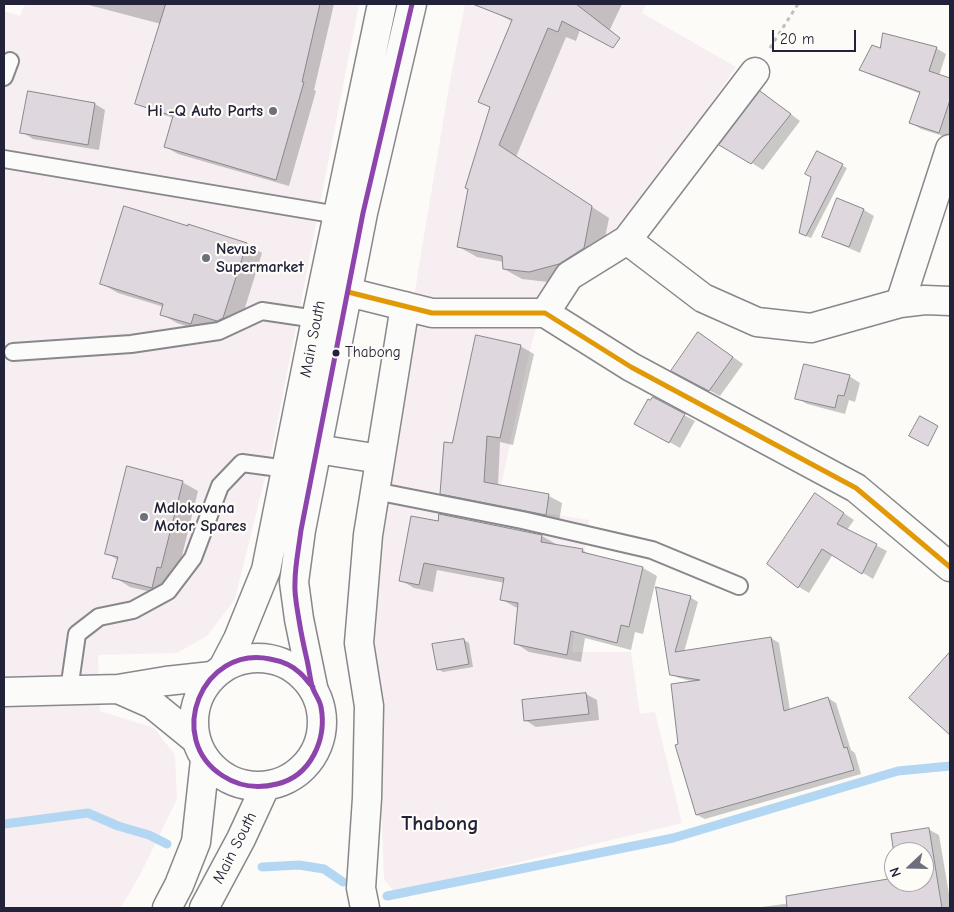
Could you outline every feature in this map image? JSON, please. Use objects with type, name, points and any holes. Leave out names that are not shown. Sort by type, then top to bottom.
[{"type":"main road","name":"Main South","points":[[167,908],[179,885],[196,842],[200,749],[194,722],[196,706],[202,690],[217,672],[238,639],[266,570],[382,4]]},
{"type":"main road","name":"Main South","points":[[312,688],[294,582],[300,530],[363,213],[412,4]]},
{"type":"main road","points":[[545,313],[569,276],[627,240],[755,72]]},
{"type":"main road","points":[[900,303],[950,149]]},
{"type":"main road","points":[[627,240],[702,298],[757,322],[811,328],[900,303],[925,300],[950,301]]},
{"type":"main road","points":[[348,292],[432,313],[545,313],[631,367],[856,488],[950,567]]},
{"type":"main road","points":[[365,908],[361,888],[367,798],[369,706],[359,643],[368,535],[405,306]]},
{"type":"main road","points":[[317,449],[380,459]]},
{"type":"main road","name":"Main South","points":[[200,749],[217,772],[232,781],[247,786],[264,787],[283,783],[299,773],[312,759],[320,742],[323,724],[321,705],[312,688],[299,672],[282,662],[262,657],[241,660],[217,672]]},
{"type":"main road","points":[[4,692],[118,689],[217,672]]},
{"type":"main road","points":[[118,689],[152,704],[200,749]]},
{"type":"main road","name":"Main South","points":[[204,908],[242,840],[264,787]]},
{"type":"lane","points":[[4,158],[338,215]]},
{"type":"lane","points":[[13,352],[131,344],[220,331],[262,311],[316,319]]},
{"type":"lane","points":[[69,690],[77,634],[99,617],[134,610],[168,591],[194,558],[220,486],[242,463],[287,469]]},
{"type":"lane","points":[[375,491],[522,520],[652,550],[739,586]]},
{"type":"path","points":[[755,72],[798,4]]},
{"type":"shaded area","points":[[25,4],[359,4],[273,445],[235,599],[207,636],[177,653],[98,655],[100,711],[154,728],[175,755],[177,799],[142,871],[120,908],[4,908],[4,11],[20,16]]},
{"type":"shaded area","points":[[465,4],[646,4],[642,13],[736,67],[667,167],[613,231],[558,280],[549,283],[531,346],[497,505],[589,520],[572,652],[631,652],[640,714],[655,712],[682,823],[395,892],[384,880],[378,713],[371,622],[418,271]]},
{"type":"building","points":[[166,4],[320,4],[302,82],[304,82],[276,180],[164,147],[173,116],[135,104]]},
{"type":"building","points":[[473,4],[576,4],[620,38],[613,48],[562,21],[558,32],[548,28],[499,145],[592,206],[584,248],[559,264],[529,272],[503,269],[502,256],[457,247],[468,189],[465,188],[490,107],[478,102],[512,20]]},
{"type":"building","points":[[883,33],[937,47],[929,71],[950,78],[950,100],[939,133],[909,123],[920,92],[859,70],[872,45],[880,48]]},
{"type":"building","points":[[28,91],[95,103],[88,145],[20,133]]},
{"type":"building","points":[[760,91],[791,114],[751,164],[719,145]]},
{"type":"building","points":[[817,151],[843,164],[806,236],[799,233],[811,177],[805,174]]},
{"type":"building","points":[[837,198],[864,209],[849,247],[822,237]]},
{"type":"building","points":[[124,206],[247,243],[223,318],[217,321],[194,314],[191,324],[160,315],[163,304],[100,284]]},
{"type":"building","points":[[698,332],[733,357],[709,391],[671,371]]},
{"type":"building","points":[[476,335],[521,345],[500,438],[487,436],[484,482],[549,494],[546,515],[440,494],[444,442],[452,443]]},
{"type":"building","points":[[804,364],[850,375],[844,396],[838,395],[835,408],[795,399]]},
{"type":"building","points":[[653,397],[685,414],[669,443],[634,424],[648,399],[650,400]]},
{"type":"building","points":[[920,416],[938,426],[928,446],[909,436]]},
{"type":"building","name":"Mdlokovana Motor Spares","points":[[127,466],[183,481],[161,568],[157,567],[152,588],[112,578],[118,557],[105,554]]},
{"type":"building","points":[[815,493],[844,513],[837,524],[877,544],[862,574],[822,549],[798,588],[767,564]]},
{"type":"building","points":[[439,514],[542,535],[541,542],[583,549],[582,552],[643,567],[629,627],[621,625],[617,643],[571,631],[567,655],[514,644],[518,603],[500,600],[504,578],[424,563],[419,585],[399,581],[411,516],[438,521]]},
{"type":"building","points":[[656,587],[691,596],[675,652],[771,637],[784,711],[828,697],[844,748],[847,747],[854,770],[696,815],[675,745],[678,744],[671,684],[700,680],[670,675]]},
{"type":"building","points":[[464,639],[469,664],[437,670],[432,644]]},
{"type":"building","points":[[950,652],[950,735],[909,698]]},
{"type":"building","points":[[586,693],[589,714],[524,721],[522,700]]},
{"type":"building","points":[[929,828],[931,842],[892,842],[891,834]]},
{"type":"building","points":[[934,859],[942,908],[787,908],[786,896],[884,880],[884,892],[934,892]]},
{"type":"waterway","points":[[387,896],[673,838],[898,771],[950,766]]},
{"type":"waterway","points":[[4,824],[88,813],[118,826],[149,835],[167,844]]},
{"type":"waterway","points":[[262,867],[299,865],[324,869],[343,882]]},
{"type":"transit line","points":[[313,687],[311,685],[310,684],[302,675],[293,668],[270,659],[246,658],[226,666],[210,680],[199,698],[194,719],[196,740],[205,760],[223,776],[236,783],[256,787],[270,786],[289,780],[299,773],[307,765],[319,743],[322,719],[321,707],[313,689],[312,686],[300,625],[295,591],[296,563],[363,213],[412,4]]},
{"type":"transit line","points":[[348,292],[432,313],[545,313],[631,367],[856,488],[950,567]]},
{"type":"place","name":"Hi -Q Auto Parts","points":[[273,111]]},
{"type":"place","name":"Nevus Supermarket","points":[[206,258]]},
{"type":"place","name":"Thabong","points":[[336,353]]},
{"type":"place","name":"Mdlokovana Motor Spares","points":[[144,517]]},
{"type":"district","name":"Thabong","points":[[440,824]]}]
